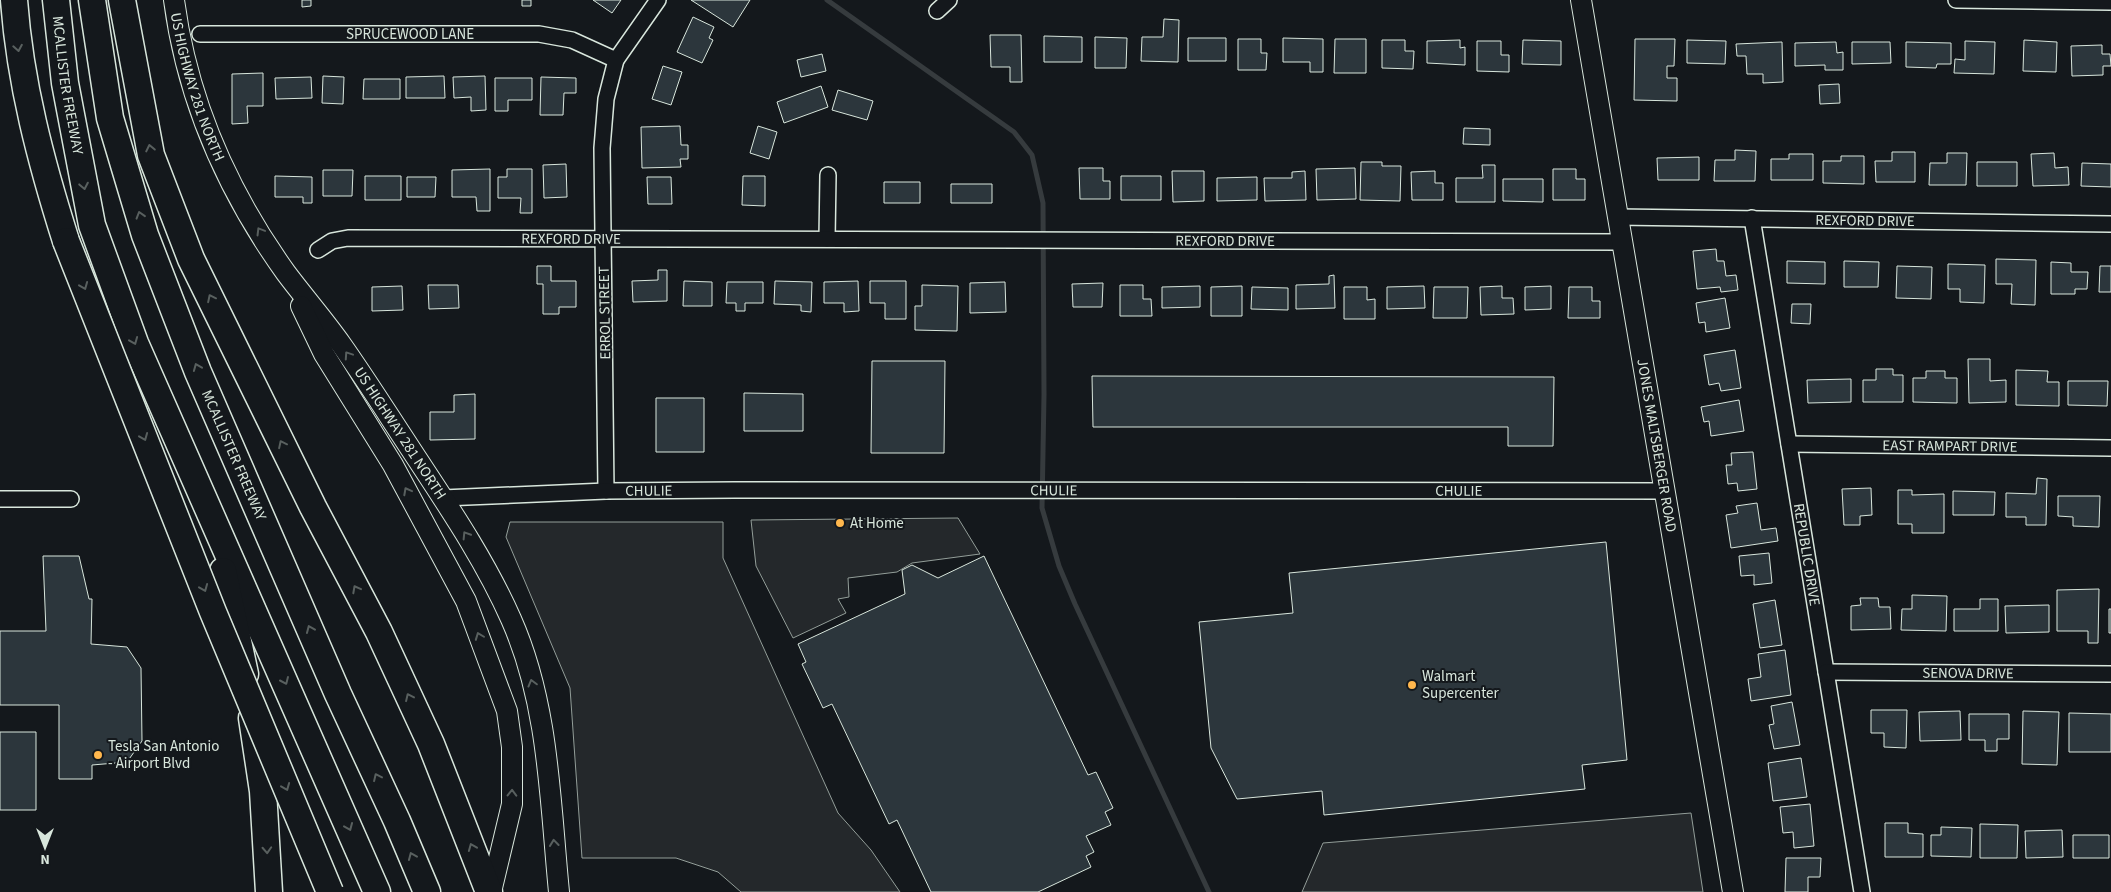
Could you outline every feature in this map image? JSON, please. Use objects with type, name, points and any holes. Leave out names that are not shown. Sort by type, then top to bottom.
[{"type":"highway","points":[[14,0],[17,38],[29,109],[44,170],[66,241],[209,602],[330,892]]},
{"type":"highway","name":"MCALLISTER FREEWAY","points":[[56,0],[64,84],[92,225],[135,343],[377,892]]},
{"type":"highway","name":"MCALLISTER FREEWAY","points":[[92,0],[110,118],[146,235],[202,379],[338,694],[397,821],[427,892]]},
{"type":"highway","points":[[122,0],[151,155],[191,259],[314,507],[379,632],[431,744],[490,892]]},
{"type":"highway","points":[[202,492],[234,616],[246,675],[263,791],[269,892]]},
{"type":"main road","name":"US HIGHWAY 281 NORTH","points":[[174,0],[178,36],[187,71],[206,127],[223,167],[286,272],[341,344],[443,498],[486,568],[512,621],[527,665],[545,750],[559,892]]},
{"type":"main road","name":"JONES MALTSBERGER ROAD","points":[[1581,0],[1733,892]]},
{"type":"main road","points":[[286,272],[324,354],[392,465],[466,601],[495,675],[506,711],[512,747],[512,804],[490,892]]},
{"type":"street","name":"ERROL STREET","points":[[606,491],[602,148],[606,99],[616,60],[658,0]]},
{"type":"street","points":[[937,11],[949,0]]},
{"type":"street","points":[[1956,0],[2111,2]]},
{"type":"street","name":"SPRUCEWOOD LANE","points":[[200,34],[539,34],[572,40],[616,60]]},
{"type":"street","points":[[827,239],[828,175]]},
{"type":"street","name":"REXFORD DRIVE","points":[[1617,217],[2111,224]]},
{"type":"street","name":"REPUBLIC DRIVE","points":[[1752,218],[1862,892]]},
{"type":"street","name":"REXFORD DRIVE","points":[[318,250],[332,241],[348,238],[1622,242]]},
{"type":"street","name":"EAST RAMPART DRIVE","points":[[1789,444],[2111,448]]},
{"type":"street","name":"CHULIE","points":[[443,498],[606,491],[1664,491]]},
{"type":"street","points":[[0,498],[71,499]]},
{"type":"street","name":"SENOVA DRIVE","points":[[1826,672],[2111,674]]},
{"type":"shaded area","points":[[958,518],[980,554],[912,563],[897,572],[848,578],[849,597],[838,599],[846,613],[793,638],[756,566],[751,520]]},
{"type":"shaded area","points":[[510,522],[723,522],[723,558],[838,813],[871,850],[900,892],[741,892],[718,872],[676,858],[582,858],[570,688],[506,537]]},
{"type":"shaded area","points":[[1691,813],[1703,892],[1302,892],[1323,843]]},
{"type":"building","points":[[302,0],[311,0],[311,6],[302,7]]},
{"type":"building","points":[[522,0],[531,0],[531,6],[522,6]]},
{"type":"building","points":[[593,0],[621,0],[612,13]]},
{"type":"building","points":[[691,0],[750,0],[733,27]]},
{"type":"building","points":[[693,17],[714,27],[709,38],[713,40],[702,63],[677,52]]},
{"type":"building","points":[[1164,19],[1179,20],[1178,62],[1141,61],[1142,37],[1163,37]]},
{"type":"building","points":[[990,35],[1021,35],[1022,82],[1010,82],[1010,67],[991,67]]},
{"type":"building","points":[[1044,36],[1082,37],[1082,62],[1044,62]]},
{"type":"building","points":[[1095,37],[1127,38],[1126,68],[1095,68]]},
{"type":"building","points":[[1188,38],[1226,38],[1226,61],[1188,61]]},
{"type":"building","points":[[1283,38],[1323,39],[1323,72],[1310,72],[1310,62],[1283,62]]},
{"type":"building","points":[[1238,39],[1261,39],[1261,53],[1267,53],[1266,70],[1238,70]]},
{"type":"building","points":[[1335,39],[1366,39],[1366,73],[1334,73]]},
{"type":"building","points":[[1635,39],[1675,39],[1674,66],[1667,66],[1667,78],[1677,78],[1677,101],[1634,100]]},
{"type":"building","points":[[1382,40],[1405,40],[1405,51],[1414,51],[1413,69],[1382,68]]},
{"type":"building","points":[[1460,40],[1460,48],[1465,47],[1465,65],[1427,63],[1427,41]]},
{"type":"building","points":[[1523,40],[1561,41],[1561,65],[1522,64]]},
{"type":"building","points":[[1687,40],[1726,41],[1725,64],[1687,63]]},
{"type":"building","points":[[2024,40],[2057,42],[2056,72],[2023,71]]},
{"type":"building","points":[[1477,41],[1501,41],[1501,55],[1509,55],[1509,72],[1477,71]]},
{"type":"building","points":[[1965,41],[1995,42],[1994,74],[1954,73],[1955,59],[1965,60]]},
{"type":"building","points":[[1782,42],[1783,82],[1763,83],[1763,74],[1747,74],[1746,56],[1737,56],[1736,44]]},
{"type":"building","points":[[1836,42],[1837,53],[1843,52],[1843,70],[1825,70],[1825,65],[1795,66],[1795,43]]},
{"type":"building","points":[[1852,42],[1890,42],[1891,63],[1852,64]]},
{"type":"building","points":[[1906,42],[1951,43],[1951,64],[1937,64],[1936,68],[1906,67]]},
{"type":"building","points":[[2102,45],[2102,54],[2110,54],[2111,66],[2103,66],[2103,75],[2072,76],[2071,46]]},
{"type":"building","points":[[822,54],[826,71],[801,77],[797,60]]},
{"type":"building","points":[[663,66],[682,72],[671,105],[652,99]]},
{"type":"building","points":[[263,73],[263,106],[247,106],[248,123],[232,124],[232,74]]},
{"type":"building","points":[[323,76],[344,77],[343,104],[322,103]]},
{"type":"building","points":[[444,76],[445,98],[406,98],[406,77]]},
{"type":"building","points":[[485,76],[486,110],[471,111],[471,97],[454,98],[453,77]]},
{"type":"building","points":[[311,77],[312,98],[276,99],[275,78]]},
{"type":"building","points":[[541,77],[576,78],[576,93],[564,93],[563,115],[540,115]]},
{"type":"building","points":[[495,78],[532,78],[532,100],[508,100],[508,111],[495,111]]},
{"type":"building","points":[[364,79],[400,79],[400,99],[363,99]]},
{"type":"building","points":[[1839,84],[1840,103],[1820,104],[1819,85]]},
{"type":"building","points":[[821,86],[828,107],[784,123],[777,102]]},
{"type":"building","points":[[838,90],[873,101],[867,120],[832,110]]},
{"type":"building","points":[[680,126],[681,145],[688,145],[688,159],[680,159],[681,167],[642,168],[641,127]]},
{"type":"building","points":[[758,126],[777,132],[769,159],[750,153]]},
{"type":"building","points":[[1464,128],[1490,129],[1490,145],[1463,144]]},
{"type":"building","points":[[1735,150],[1756,151],[1755,181],[1714,181],[1715,160],[1735,160]]},
{"type":"building","points":[[1892,152],[1915,152],[1915,182],[1876,182],[1875,161],[1892,161]]},
{"type":"building","points":[[1947,153],[1967,153],[1966,185],[1929,185],[1930,163],[1947,163]]},
{"type":"building","points":[[2054,153],[2055,168],[2068,167],[2069,185],[2033,186],[2031,154]]},
{"type":"building","points":[[1789,154],[1813,154],[1813,180],[1771,180],[1771,159],[1789,159]]},
{"type":"building","points":[[1841,156],[1864,156],[1864,184],[1823,183],[1823,161],[1841,161]]},
{"type":"building","points":[[1699,157],[1699,180],[1658,180],[1657,158]]},
{"type":"building","points":[[1361,162],[1382,162],[1382,166],[1401,166],[1400,201],[1360,200]]},
{"type":"building","points":[[1977,162],[2017,162],[2017,186],[1977,186]]},
{"type":"building","points":[[2082,163],[2111,164],[2111,187],[2081,186]]},
{"type":"building","points":[[566,164],[567,197],[544,198],[543,165]]},
{"type":"building","points":[[1482,165],[1495,165],[1495,202],[1456,202],[1456,178],[1483,178]]},
{"type":"building","points":[[1079,168],[1103,168],[1103,181],[1110,181],[1110,199],[1080,199]]},
{"type":"building","points":[[1355,168],[1356,199],[1317,200],[1316,169]]},
{"type":"building","points":[[490,169],[490,211],[477,211],[476,197],[452,197],[452,170]]},
{"type":"building","points":[[507,169],[532,169],[532,213],[520,213],[521,198],[498,198],[498,177],[507,177]]},
{"type":"building","points":[[1553,169],[1576,169],[1576,179],[1585,179],[1585,200],[1553,200]]},
{"type":"building","points":[[323,170],[353,170],[352,196],[323,196]]},
{"type":"building","points":[[1172,171],[1204,171],[1204,201],[1173,202]]},
{"type":"building","points":[[1305,171],[1306,200],[1265,201],[1264,178],[1292,178],[1292,172]]},
{"type":"building","points":[[1435,171],[1435,183],[1443,183],[1443,200],[1412,200],[1411,172]]},
{"type":"building","points":[[275,176],[312,177],[312,203],[303,203],[303,197],[275,197]]},
{"type":"building","points":[[365,176],[401,176],[401,200],[365,200]]},
{"type":"building","points":[[743,176],[765,176],[765,206],[742,205]]},
{"type":"building","points":[[1121,176],[1161,176],[1161,200],[1121,200]]},
{"type":"building","points":[[407,177],[436,177],[435,197],[407,197]]},
{"type":"building","points":[[647,177],[671,177],[672,204],[648,204]]},
{"type":"building","points":[[1257,177],[1257,200],[1217,201],[1217,178]]},
{"type":"building","points":[[1503,179],[1543,179],[1543,202],[1503,201]]},
{"type":"building","points":[[884,182],[920,182],[920,203],[884,203]]},
{"type":"building","points":[[951,184],[992,184],[992,203],[951,203]]},
{"type":"building","points":[[1716,249],[1717,261],[1724,261],[1726,276],[1736,275],[1738,290],[1721,292],[1720,287],[1697,289],[1693,251]]},
{"type":"building","points":[[1996,259],[2036,260],[2035,305],[2011,304],[2012,284],[1996,284]]},
{"type":"building","points":[[1787,261],[1825,262],[1825,284],[1787,283]]},
{"type":"building","points":[[1844,261],[1879,262],[1878,287],[1844,287]]},
{"type":"building","points":[[2051,262],[2071,263],[2071,272],[2088,272],[2087,289],[2075,289],[2075,294],[2051,294]]},
{"type":"building","points":[[1948,264],[1985,265],[1984,303],[1960,302],[1960,289],[1948,289]]},
{"type":"building","points":[[537,266],[551,266],[551,281],[576,281],[576,307],[559,307],[559,314],[543,314],[543,284],[537,284]]},
{"type":"building","points":[[1897,266],[1932,267],[1931,299],[1896,298]]},
{"type":"building","points":[[2100,266],[2111,266],[2111,292],[2099,292]]},
{"type":"building","points":[[658,270],[667,270],[667,301],[633,302],[632,281],[658,280]]},
{"type":"building","points":[[1334,275],[1335,308],[1296,309],[1296,285],[1329,284],[1329,276]]},
{"type":"building","points":[[684,281],[712,282],[712,306],[683,306]]},
{"type":"building","points":[[775,281],[812,282],[811,312],[801,311],[801,305],[774,304]]},
{"type":"building","points":[[858,281],[859,311],[844,312],[844,303],[824,303],[824,282]]},
{"type":"building","points":[[870,281],[906,281],[906,319],[885,319],[885,303],[870,303]]},
{"type":"building","points":[[727,282],[763,282],[763,303],[745,303],[745,311],[736,311],[736,303],[726,303]]},
{"type":"building","points":[[1005,282],[1006,312],[970,313],[970,283]]},
{"type":"building","points":[[1103,283],[1102,307],[1073,307],[1072,284]]},
{"type":"building","points":[[428,285],[458,285],[459,308],[429,309]]},
{"type":"building","points":[[922,285],[958,286],[957,331],[915,330],[915,306],[922,306]]},
{"type":"building","points":[[1120,285],[1143,285],[1143,299],[1151,299],[1152,316],[1120,316]]},
{"type":"building","points":[[402,286],[403,310],[372,311],[372,287]]},
{"type":"building","points":[[1200,286],[1200,307],[1162,308],[1162,287]]},
{"type":"building","points":[[1242,286],[1242,316],[1211,316],[1211,287]]},
{"type":"building","points":[[1424,286],[1425,308],[1387,309],[1387,287]]},
{"type":"building","points":[[1502,286],[1502,298],[1513,298],[1514,314],[1481,315],[1480,287]]},
{"type":"building","points":[[1551,286],[1551,309],[1525,310],[1525,287]]},
{"type":"building","points":[[1252,287],[1288,288],[1288,310],[1251,309]]},
{"type":"building","points":[[1344,287],[1367,287],[1367,300],[1375,299],[1375,319],[1344,319]]},
{"type":"building","points":[[1434,287],[1468,287],[1467,318],[1433,318]]},
{"type":"building","points":[[1569,287],[1592,287],[1592,301],[1600,301],[1600,318],[1568,318]]},
{"type":"building","points":[[1725,298],[1730,328],[1706,332],[1705,322],[1699,323],[1696,303]]},
{"type":"building","points":[[1792,304],[1811,304],[1810,324],[1791,323]]},
{"type":"building","points":[[1735,350],[1741,388],[1721,391],[1719,383],[1709,385],[1704,355]]},
{"type":"building","points":[[1968,359],[1990,359],[1990,381],[2006,380],[2006,402],[1969,403]]},
{"type":"building","points":[[872,361],[945,361],[944,453],[871,453]]},
{"type":"building","points":[[1876,369],[1893,369],[1893,375],[1903,375],[1903,402],[1863,402],[1863,380],[1876,380]]},
{"type":"building","points":[[2016,370],[2048,371],[2047,382],[2059,382],[2059,406],[2016,405]]},
{"type":"building","points":[[1926,371],[1945,371],[1945,378],[1957,378],[1957,403],[1913,402],[1913,378],[1926,378]]},
{"type":"building","points":[[1092,376],[1554,377],[1553,446],[1508,446],[1508,427],[1093,427]]},
{"type":"building","points":[[1851,379],[1851,402],[1808,403],[1807,380]]},
{"type":"building","points":[[2068,381],[2108,381],[2107,406],[2068,405]]},
{"type":"building","points":[[744,393],[803,394],[803,431],[744,431]]},
{"type":"building","points":[[475,394],[475,439],[430,440],[430,412],[454,412],[454,395]]},
{"type":"building","points":[[656,398],[704,398],[704,452],[656,452]]},
{"type":"building","points":[[1739,400],[1744,431],[1711,436],[1709,421],[1704,422],[1701,407]]},
{"type":"building","points":[[1753,452],[1757,489],[1738,491],[1737,483],[1728,484],[1726,465],[1732,465],[1731,453]]},
{"type":"building","points":[[2037,478],[2047,479],[2046,525],[2026,525],[2026,517],[2006,517],[2006,493],[2036,494]]},
{"type":"building","points":[[1871,488],[1872,515],[1860,516],[1860,525],[1844,525],[1842,489]]},
{"type":"building","points":[[1898,490],[1912,490],[1912,495],[1944,494],[1944,533],[1912,533],[1912,524],[1898,524]]},
{"type":"building","points":[[1953,491],[1995,492],[1994,515],[1953,515]]},
{"type":"building","points":[[2058,496],[2100,496],[2099,527],[2073,526],[2073,517],[2058,516]]},
{"type":"building","points":[[1757,503],[1761,530],[1776,528],[1778,541],[1731,548],[1726,515],[1738,513],[1736,506]]},
{"type":"building","name":"Walmart Supercenter","points":[[1606,542],[1627,760],[1582,765],[1585,789],[1324,815],[1322,791],[1237,799],[1211,748],[1199,622],[1293,613],[1289,573]]},
{"type":"building","points":[[1769,553],[1772,583],[1754,585],[1754,575],[1741,576],[1739,556]]},
{"type":"building","points":[[43,556],[79,556],[89,599],[92,599],[91,644],[127,647],[141,668],[142,741],[127,762],[92,765],[92,779],[59,779],[59,705],[0,705],[0,631],[46,631]]},
{"type":"building","points":[[984,556],[1088,775],[1096,772],[1113,808],[1105,812],[1111,825],[1086,836],[1094,852],[1086,856],[1091,867],[1038,892],[931,892],[897,820],[889,824],[832,704],[823,708],[802,664],[806,662],[798,644],[905,594],[902,570],[912,565],[938,578]]},
{"type":"building","points":[[2099,589],[2098,643],[2088,643],[2088,631],[2057,631],[2057,590]]},
{"type":"building","points":[[1912,595],[1947,596],[1946,631],[1901,630],[1902,609],[1912,609]]},
{"type":"building","points":[[1860,598],[1878,598],[1879,607],[1890,607],[1891,629],[1851,630],[1851,606],[1861,605]]},
{"type":"building","points":[[1980,599],[1998,599],[1998,631],[1954,631],[1954,609],[1980,609]]},
{"type":"building","points":[[1775,600],[1782,645],[1760,648],[1753,604]]},
{"type":"building","points":[[2049,605],[2049,632],[2006,633],[2005,606]]},
{"type":"building","points":[[2109,609],[2111,609],[2111,633],[2109,633]]},
{"type":"building","points":[[1785,650],[1791,695],[1751,701],[1748,679],[1761,677],[1758,654]]},
{"type":"building","points":[[1792,702],[1800,745],[1774,749],[1769,725],[1774,724],[1771,706]]},
{"type":"building","points":[[1871,710],[1907,710],[1906,748],[1884,747],[1884,733],[1871,733]]},
{"type":"building","points":[[1960,711],[1961,740],[1920,741],[1919,712]]},
{"type":"building","points":[[2023,711],[2059,712],[2057,765],[2022,764]]},
{"type":"building","points":[[2069,713],[2111,714],[2111,752],[2069,752]]},
{"type":"building","points":[[1969,714],[2009,714],[2009,739],[1997,739],[1997,751],[1985,751],[1985,740],[1969,740]]},
{"type":"building","points":[[0,732],[36,732],[36,810],[0,810]]},
{"type":"building","points":[[1801,758],[1807,797],[1773,801],[1768,763]]},
{"type":"building","points":[[1810,804],[1814,846],[1794,848],[1793,832],[1783,833],[1780,807]]},
{"type":"building","points":[[1885,823],[1908,823],[1908,833],[1923,834],[1923,857],[1885,857]]},
{"type":"building","points":[[1980,824],[2018,825],[2017,858],[1980,858]]},
{"type":"building","points":[[1941,827],[1972,828],[1971,857],[1931,856],[1931,835],[1941,835]]},
{"type":"building","points":[[2062,830],[2063,857],[2026,858],[2025,831]]},
{"type":"building","points":[[2073,835],[2109,835],[2109,858],[2073,858]]},
{"type":"building","points":[[1786,858],[1821,858],[1820,877],[1808,877],[1808,892],[1785,892]]},
{"type":"waterway","points":[[827,0],[1014,132],[1032,155],[1043,203],[1044,395],[1042,508],[1059,566],[1075,604],[1209,892]]},
{"type":"place","name":"At Home","points":[[840,523]]},
{"type":"place","name":"Walmart Supercenter","points":[[1412,685]]},
{"type":"place","name":"Tesla San Antonio - Airport Blvd","points":[[98,755]]}]
